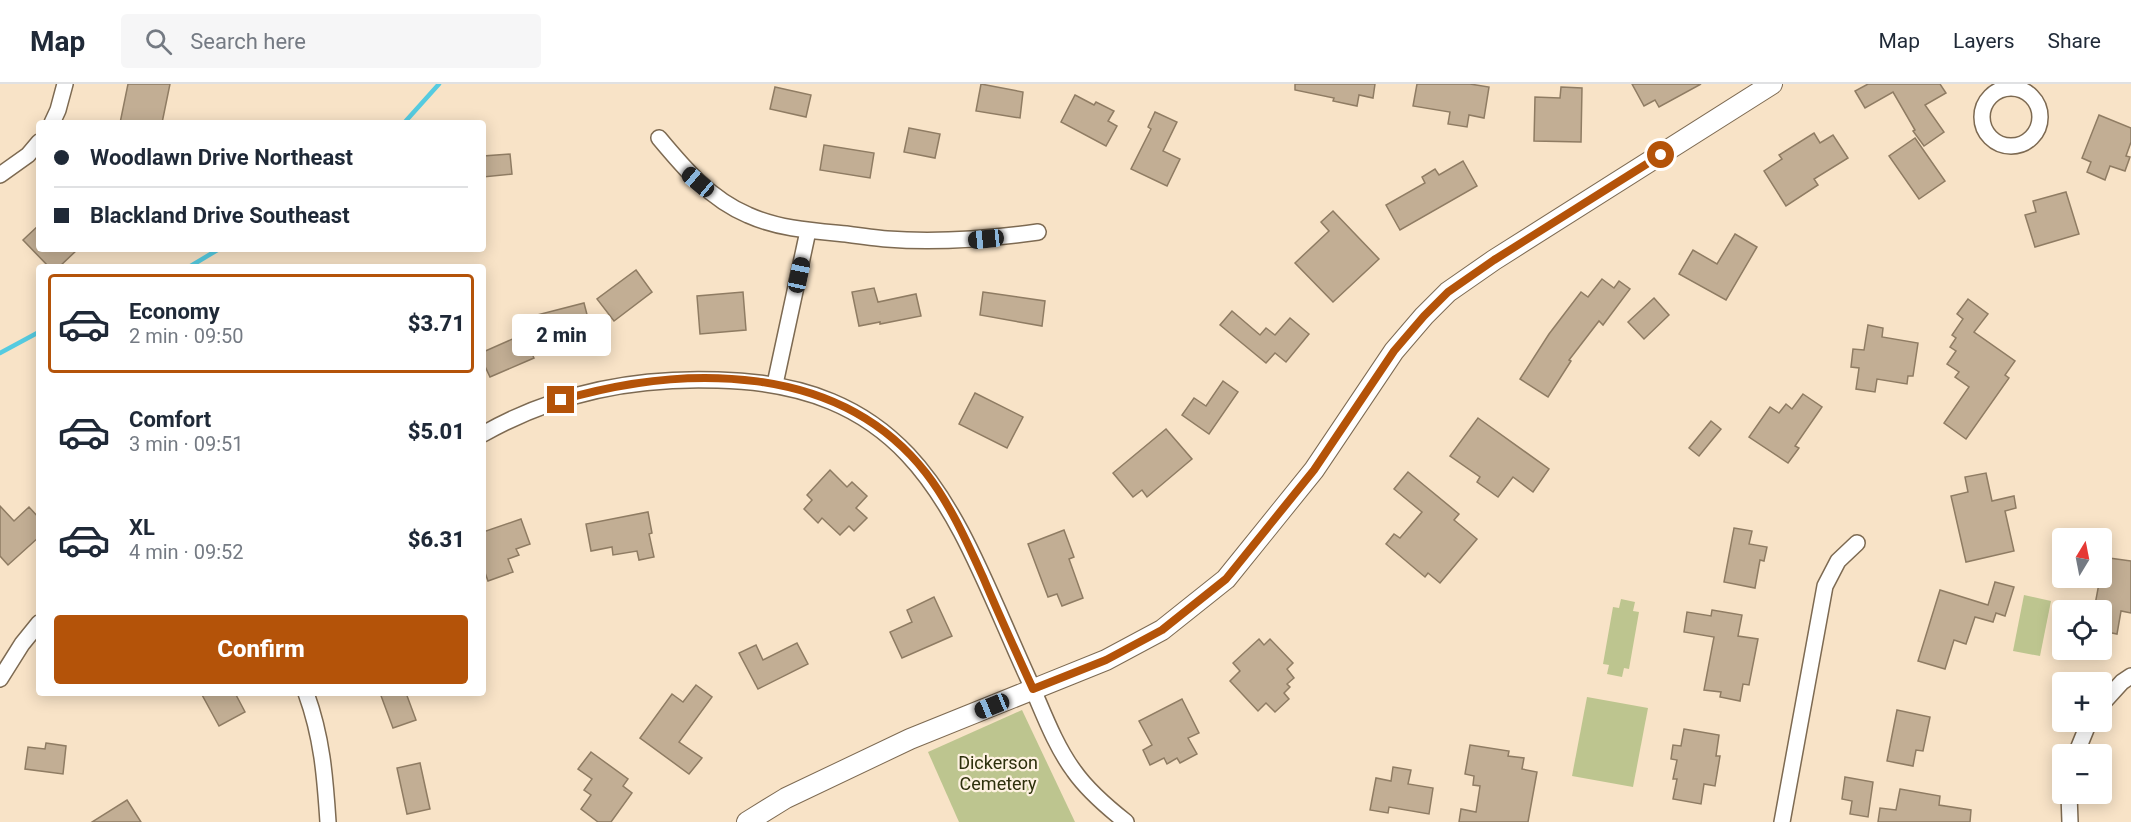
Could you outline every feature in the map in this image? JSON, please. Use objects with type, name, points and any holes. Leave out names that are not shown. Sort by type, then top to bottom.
[{"type":"street","points":[[53,120],[65,84]]},
{"type":"street","points":[[747,822],[786,798],[910,739],[1106,660],[1162,630],[1226,579],[1314,470],[1394,351],[1448,292],[1494,260],[1772,84]]},
{"type":"street","points":[[659,138],[689,174],[724,201],[754,218],[779,225],[808,231],[922,241],[968,240],[1038,232]]},
{"type":"street","points":[[0,175],[28,155],[36,146]]},
{"type":"street","points":[[775,384],[808,231]]},
{"type":"street","points":[[486,432],[548,404],[613,387],[659,381],[746,380],[775,384],[817,395],[865,418],[893,438],[927,474],[946,503],[967,543],[1054,736],[1074,772],[1101,802],[1126,822]]},
{"type":"street","points":[[1782,822],[1825,586],[1838,561],[1857,543]]},
{"type":"street","points":[[0,679],[36,627]]},
{"type":"street","points":[[2112,693],[2131,676]]},
{"type":"street","points":[[307,696],[316,721],[323,755],[328,822]]},
{"type":"street","points":[[2069,804],[2070,822]]},
{"type":"green space","points":[[2024,595],[2051,601],[2040,656],[2013,651]]},
{"type":"green space","points":[[1621,599],[1635,602],[1633,611],[1639,612],[1629,669],[1624,668],[1622,677],[1607,674],[1609,665],[1603,664],[1613,607],[1619,608]]},
{"type":"green space","points":[[1587,697],[1648,708],[1633,787],[1572,776]]},
{"type":"green space","name":"Dickerson Cemetery","points":[[1022,710],[1075,822],[959,822],[928,752]]},
{"type":"building","points":[[128,84],[170,84],[163,120],[121,120]]},
{"type":"building","points":[[981,84],[1023,92],[1020,118],[976,111]]},
{"type":"building","points":[[1295,84],[1375,84],[1373,98],[1359,95],[1357,106],[1333,101],[1334,98],[1295,90]]},
{"type":"building","points":[[1417,84],[1470,84],[1489,87],[1484,118],[1469,115],[1467,127],[1448,124],[1450,112],[1413,106]]},
{"type":"building","points":[[1632,84],[1701,84],[1659,107],[1655,100],[1644,106]]},
{"type":"building","points":[[1868,84],[1940,84],[1946,93],[1925,105],[1944,132],[1924,146],[1913,131],[1915,130],[1893,92],[1865,108],[1855,91]]},
{"type":"building","points":[[775,87],[811,95],[806,117],[770,109]]},
{"type":"building","points":[[1561,87],[1582,88],[1581,142],[1534,141],[1535,97],[1560,98]]},
{"type":"building","points":[[1075,95],[1094,105],[1096,102],[1114,111],[1108,121],[1117,126],[1106,146],[1061,122]]},
{"type":"building","points":[[1155,112],[1177,122],[1163,151],[1180,159],[1167,186],[1131,169],[1151,129],[1148,127]]},
{"type":"building","points":[[2099,115],[2131,128],[2131,142],[2126,156],[2130,157],[2125,171],[2110,166],[2105,180],[2087,172],[2091,162],[2082,158]]},
{"type":"building","points":[[909,128],[940,134],[935,158],[904,152]]},
{"type":"building","points":[[1814,133],[1820,143],[1833,135],[1848,158],[1814,179],[1818,185],[1786,206],[1764,171],[1782,159],[1779,155]]},
{"type":"building","points":[[1915,138],[1945,181],[1919,199],[1889,156]]},
{"type":"building","points":[[824,145],[874,153],[870,178],[820,170]]},
{"type":"building","points":[[510,154],[512,174],[486,177],[486,156]]},
{"type":"building","points":[[1463,161],[1477,186],[1400,230],[1386,205],[1425,183],[1422,177],[1435,169],[1439,175]]},
{"type":"building","points":[[2066,192],[2079,234],[2035,247],[2025,215],[2036,212],[2033,201]]},
{"type":"building","points":[[1333,211],[1379,259],[1333,302],[1295,263],[1329,231],[1321,222]]},
{"type":"building","points":[[36,228],[36,252],[75,252],[62,264],[46,264],[23,240]]},
{"type":"building","points":[[1735,234],[1757,247],[1726,300],[1679,274],[1693,250],[1717,264]]},
{"type":"building","points":[[636,270],[652,292],[614,321],[597,299]]},
{"type":"building","points":[[1602,279],[1614,288],[1619,281],[1630,289],[1603,325],[1599,321],[1569,360],[1571,361],[1548,397],[1520,379],[1549,334],[1581,292],[1588,297]]},
{"type":"building","points":[[874,288],[878,302],[916,294],[921,316],[859,326],[852,292]]},
{"type":"building","points":[[743,292],[746,330],[700,334],[697,296]]},
{"type":"building","points":[[983,292],[1045,301],[1042,326],[980,315]]},
{"type":"building","points":[[1654,298],[1669,315],[1644,339],[1628,322]]},
{"type":"building","points":[[1968,299],[1988,314],[1974,332],[2015,361],[2005,375],[2009,378],[1966,439],[1944,423],[1969,387],[1955,377],[1959,372],[1947,364],[1956,351],[1950,347],[1956,338],[1952,335],[1963,319],[1957,314]]},
{"type":"building","points":[[584,303],[591,330],[528,345],[534,358],[490,377],[486,368],[486,351],[540,327],[537,315]]},
{"type":"building","points":[[1232,311],[1260,335],[1266,328],[1275,335],[1290,318],[1309,334],[1286,362],[1275,353],[1266,363],[1220,325]]},
{"type":"building","points":[[1868,325],[1883,328],[1882,337],[1918,343],[1913,376],[1908,376],[1907,384],[1877,379],[1875,392],[1856,389],[1859,368],[1851,367],[1853,349],[1864,350]]},
{"type":"building","points":[[1223,381],[1238,392],[1209,434],[1182,415],[1194,398],[1206,406]]},
{"type":"building","points":[[975,393],[1023,417],[1007,448],[959,424]]},
{"type":"building","points":[[1803,394],[1822,407],[1795,446],[1799,448],[1788,463],[1749,437],[1770,407],[1779,413],[1786,404],[1792,409]]},
{"type":"building","points":[[1478,418],[1549,469],[1533,492],[1513,477],[1498,497],[1477,482],[1480,477],[1450,456]]},
{"type":"building","points":[[1711,421],[1721,429],[1699,456],[1689,448]]},
{"type":"building","points":[[1166,429],[1192,459],[1147,497],[1142,490],[1133,497],[1113,473]]},
{"type":"building","points":[[830,470],[847,487],[852,482],[867,496],[856,508],[867,518],[854,531],[849,526],[840,535],[822,518],[818,523],[804,509],[812,500],[807,495]]},
{"type":"building","points":[[1408,472],[1459,514],[1454,520],[1477,539],[1440,583],[1428,573],[1425,577],[1386,544],[1394,534],[1400,538],[1422,512],[1394,489]]},
{"type":"building","points":[[1986,473],[1992,501],[2014,496],[2016,508],[2005,511],[2014,551],[1966,562],[1951,496],[1968,492],[1965,477]]},
{"type":"building","points":[[0,506],[14,521],[29,507],[36,515],[36,540],[8,565],[0,556]]},
{"type":"building","points":[[648,512],[652,533],[649,534],[654,557],[639,560],[637,551],[613,555],[612,547],[591,551],[586,524]]},
{"type":"building","points":[[521,519],[530,544],[516,549],[519,555],[508,559],[513,572],[488,581],[486,575],[486,531]]},
{"type":"building","points":[[1734,528],[1752,531],[1749,544],[1767,547],[1764,561],[1760,560],[1755,588],[1724,582]]},
{"type":"building","points":[[1064,530],[1074,557],[1069,559],[1083,598],[1062,606],[1057,594],[1048,597],[1028,544]]},
{"type":"building","points":[[2112,558],[2131,561],[2131,613],[2121,611],[2117,634],[2112,633],[2112,600],[2096,600],[2098,588],[2112,588]]},
{"type":"building","points":[[1995,582],[2014,587],[2005,616],[1996,613],[1993,622],[1975,617],[1966,644],[1954,640],[1945,669],[1918,661],[1940,590],[1988,605]]},
{"type":"building","points":[[934,597],[952,636],[902,658],[890,632],[912,622],[907,610]]},
{"type":"building","points":[[1712,610],[1742,615],[1738,636],[1758,639],[1749,685],[1743,684],[1740,701],[1720,697],[1721,692],[1704,690],[1714,637],[1684,632],[1687,612],[1711,616]]},
{"type":"building","points":[[1259,639],[1264,645],[1270,639],[1293,663],[1287,669],[1294,678],[1287,684],[1290,687],[1284,693],[1289,699],[1275,712],[1266,703],[1258,711],[1230,681],[1240,671],[1233,663]]},
{"type":"building","points":[[797,643],[808,664],[758,689],[739,653],[756,645],[763,660]]},
{"type":"building","points":[[696,685],[712,697],[679,742],[702,758],[689,774],[640,738],[672,694],[683,702]]},
{"type":"building","points":[[203,696],[237,696],[245,712],[219,726]]},
{"type":"building","points":[[381,696],[407,696],[416,720],[393,728]]},
{"type":"building","points":[[1182,699],[1199,733],[1188,738],[1197,754],[1180,763],[1177,758],[1167,764],[1164,758],[1150,765],[1143,750],[1152,745],[1139,721]]},
{"type":"building","points":[[1897,710],[1930,717],[1923,751],[1916,750],[1913,766],[1887,761]]},
{"type":"building","points":[[1684,729],[1719,735],[1716,756],[1720,756],[1715,786],[1704,784],[1701,804],[1673,799],[1677,779],[1673,779],[1677,760],[1671,759],[1673,745],[1681,746]]},
{"type":"building","points":[[46,743],[66,746],[63,774],[25,769],[28,747],[45,749]]},
{"type":"building","points":[[1470,745],[1509,751],[1508,756],[1524,758],[1522,769],[1537,772],[1528,822],[1459,822],[1461,809],[1476,812],[1480,786],[1473,785],[1474,776],[1465,774]]},
{"type":"building","points":[[591,752],[628,779],[623,786],[632,793],[611,822],[598,822],[581,809],[591,795],[584,790],[592,779],[578,769]]},
{"type":"building","points":[[420,763],[430,809],[407,814],[397,768]]},
{"type":"building","points":[[1393,767],[1411,770],[1408,784],[1433,788],[1429,814],[1389,807],[1388,813],[1370,810],[1376,778],[1391,781]]},
{"type":"building","points":[[1845,777],[1873,782],[1868,817],[1850,814],[1852,801],[1842,799]]},
{"type":"building","points":[[1900,789],[1940,796],[1939,805],[1971,810],[1970,822],[1878,822],[1880,808],[1896,810]]},
{"type":"building","points":[[127,800],[141,822],[92,822]]},
{"type":"waterway","points":[[407,120],[439,84]]},
{"type":"waterway","points":[[194,264],[214,252]]},
{"type":"waterway","points":[[0,353],[36,334]]},
{"type":"route","points":[[561,400],[604,388],[636,383],[670,380],[746,380],[807,392],[837,403],[865,418],[893,438],[909,454],[927,474],[946,503],[967,543],[1033,689],[1106,660],[1162,630],[1226,579],[1314,470],[1394,351],[1448,292],[1494,260],[1661,155]]}]
